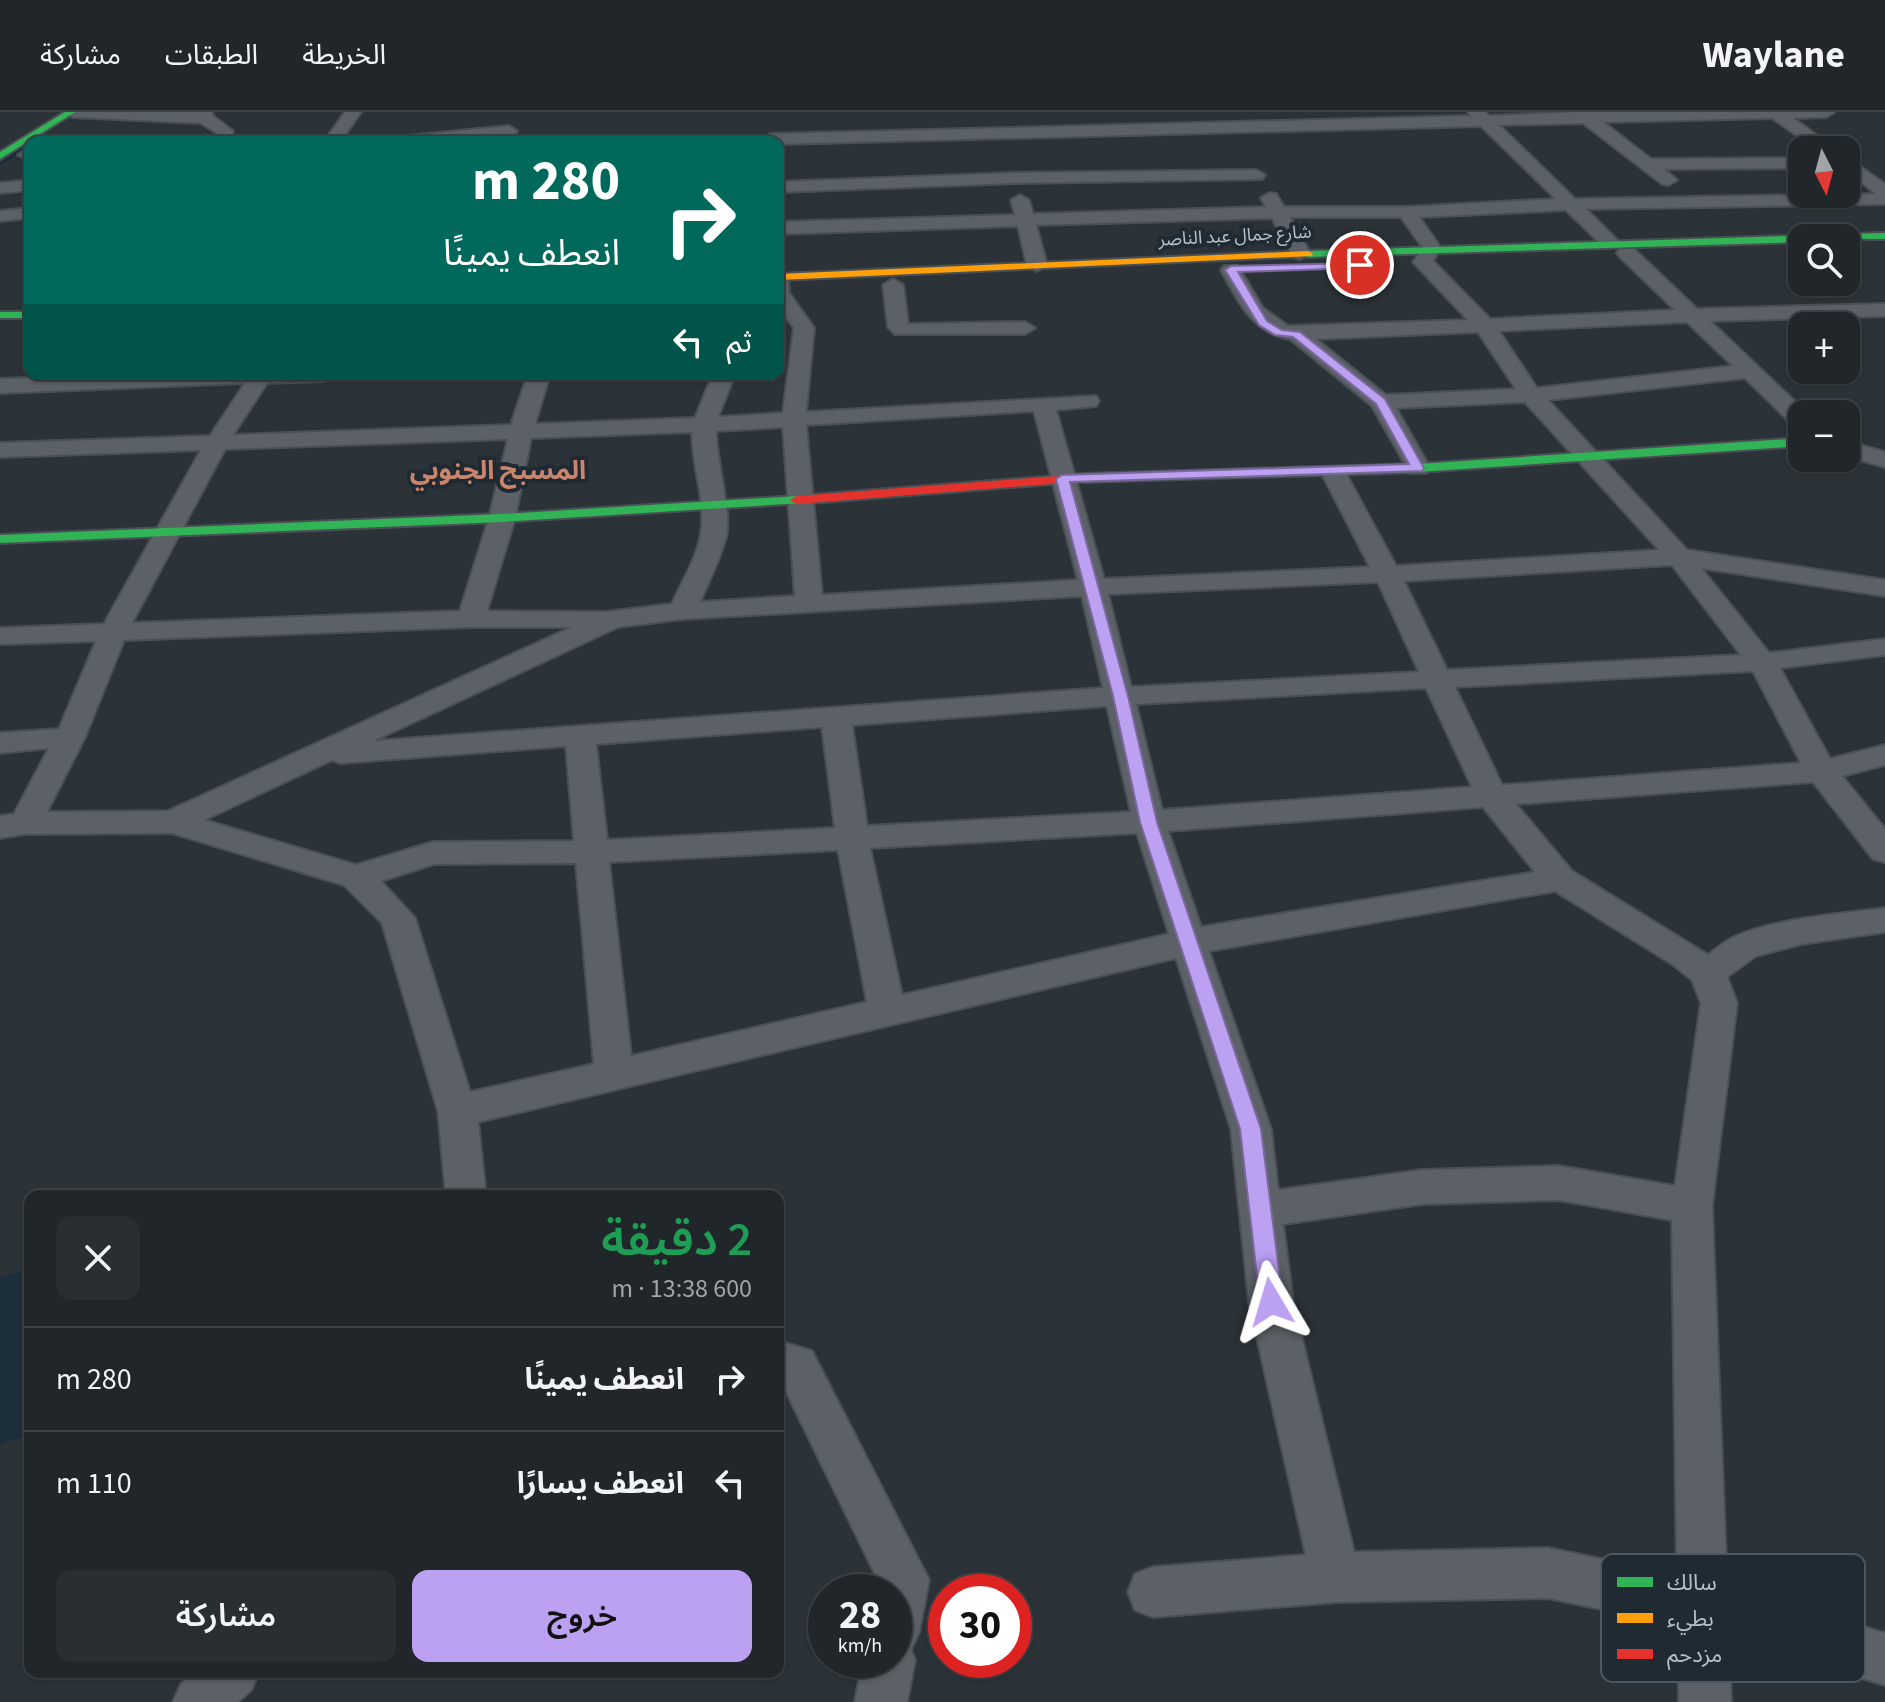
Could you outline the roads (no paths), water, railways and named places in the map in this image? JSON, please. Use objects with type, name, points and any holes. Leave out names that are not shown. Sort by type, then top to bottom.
[{"type":"main road","points":[[53,136],[81,112]]},
{"type":"main road","points":[[37,136],[81,112]]},
{"type":"main road","points":[[0,156],[24,143]]},
{"type":"main road","points":[[0,172],[24,157]]},
{"type":"main road","name":"شارع جمال عبد الناصر","points":[[784,285],[893,285],[1039,276],[1231,270],[1428,255],[1885,236]]},
{"type":"main road","name":"شارع جمال عبد الناصر","points":[[1619,247],[1788,249]]},
{"type":"main road","points":[[1860,249],[1885,248]]},
{"type":"main road","name":"شارع جمال عبد الناصر","points":[[784,285],[1037,265],[1300,253],[1428,255]]},
{"type":"main road","points":[[0,315],[24,314]]},
{"type":"main road","points":[[0,328],[24,327]]},
{"type":"main road","points":[[0,539],[502,518],[713,506],[1062,479],[1418,468],[1788,443]]},
{"type":"street","points":[[81,112],[204,115],[225,131],[224,136]]},
{"type":"street","points":[[336,136],[353,112]]},
{"type":"street","points":[[492,112],[514,136]]},
{"type":"street","points":[[992,112],[1015,178],[1037,265]]},
{"type":"street","points":[[769,136],[999,131],[1308,118],[1826,112]]},
{"type":"street","points":[[1776,114],[1808,136]]},
{"type":"street","points":[[1583,115],[1650,164],[1693,202]]},
{"type":"street","points":[[1480,116],[1788,408]]},
{"type":"street","points":[[1220,120],[1256,175],[1300,253]]},
{"type":"street","points":[[1860,162],[1872,162]]},
{"type":"street","points":[[1650,164],[1788,163]]},
{"type":"street","points":[[1860,173],[1885,192]]},
{"type":"street","points":[[784,187],[1015,178],[1256,175]]},
{"type":"street","points":[[0,188],[24,186]]},
{"type":"street","points":[[784,228],[1278,212],[1406,212],[1572,204],[1885,199]]},
{"type":"street","points":[[1406,212],[1428,255],[1485,326],[1531,395],[1679,557],[1762,662],[1821,771],[1885,851]]},
{"type":"street","points":[[2,217],[24,214]]},
{"type":"street","points":[[1231,270],[1263,323],[1279,333],[1885,310]]},
{"type":"street","points":[[893,285],[898,327],[902,330],[1025,328]]},
{"type":"street","points":[[784,295],[804,328],[794,419],[798,500],[809,605]]},
{"type":"street","points":[[784,337],[804,328]]},
{"type":"street","points":[[1296,334],[1381,402],[1418,468]]},
{"type":"street","points":[[1381,402],[1531,395],[1750,371]]},
{"type":"street","points":[[0,386],[142,380]]},
{"type":"street","points":[[12,825],[70,737],[115,629],[217,442],[258,380]]},
{"type":"street","points":[[471,619],[502,518],[521,431],[537,380]]},
{"type":"street","points":[[683,611],[714,535],[713,506],[704,458],[704,425],[722,380]]},
{"type":"street","points":[[0,450],[704,425],[1088,401]]},
{"type":"street","points":[[1043,404],[1121,696],[1149,822],[1251,1129],[1271,1302],[1336,1577]]},
{"type":"street","points":[[1860,439],[1885,437]]},
{"type":"street","points":[[1860,452],[1885,460]]},
{"type":"street","points":[[1333,472],[1387,574],[1492,797],[1560,879],[1684,955],[1707,973],[1719,1003],[1692,1206],[1702,1554]]},
{"type":"street","points":[[0,636],[115,629],[471,619],[612,619],[683,611],[1093,587],[1679,557],[1885,588]]},
{"type":"street","points":[[173,822],[612,619]]},
{"type":"street","points":[[318,755],[1121,696],[1762,662],[1885,647]]},
{"type":"street","points":[[836,717],[852,838],[887,1012]]},
{"type":"street","points":[[580,736],[614,1074]]},
{"type":"street","points":[[0,743],[70,737]]},
{"type":"street","points":[[356,877],[433,853],[590,852],[1149,822],[1821,771],[1885,755]]},
{"type":"street","points":[[12,825],[173,822],[356,877],[398,918],[457,1111],[465,1190]]},
{"type":"street","points":[[457,1111],[1189,942],[1560,879]]},
{"type":"street","points":[[1707,973],[1745,946],[1802,932],[1885,920]]},
{"type":"street","points":[[1261,1210],[1422,1187],[1559,1183],[1692,1206]]},
{"type":"street","points":[[784,1363],[796,1366],[901,1574]]},
{"type":"street","points":[[1153,1592],[1336,1577],[1548,1573],[1601,1584]]},
{"type":"street","points":[[1865,1653],[1885,1659]]},
{"type":"street","points":[[199,1702],[226,1678]]},
{"type":"street","points":[[881,1702],[886,1678]]},
{"type":"street","points":[[1705,1682],[1705,1702]]},
{"type":"water","points":[[24,1270],[24,1436],[0,1445],[0,1278]]},
{"type":"waterway","points":[[0,163],[24,147]]},
{"type":"district","name":"المسبح الجنوبي","points":[[498,470]]}]
